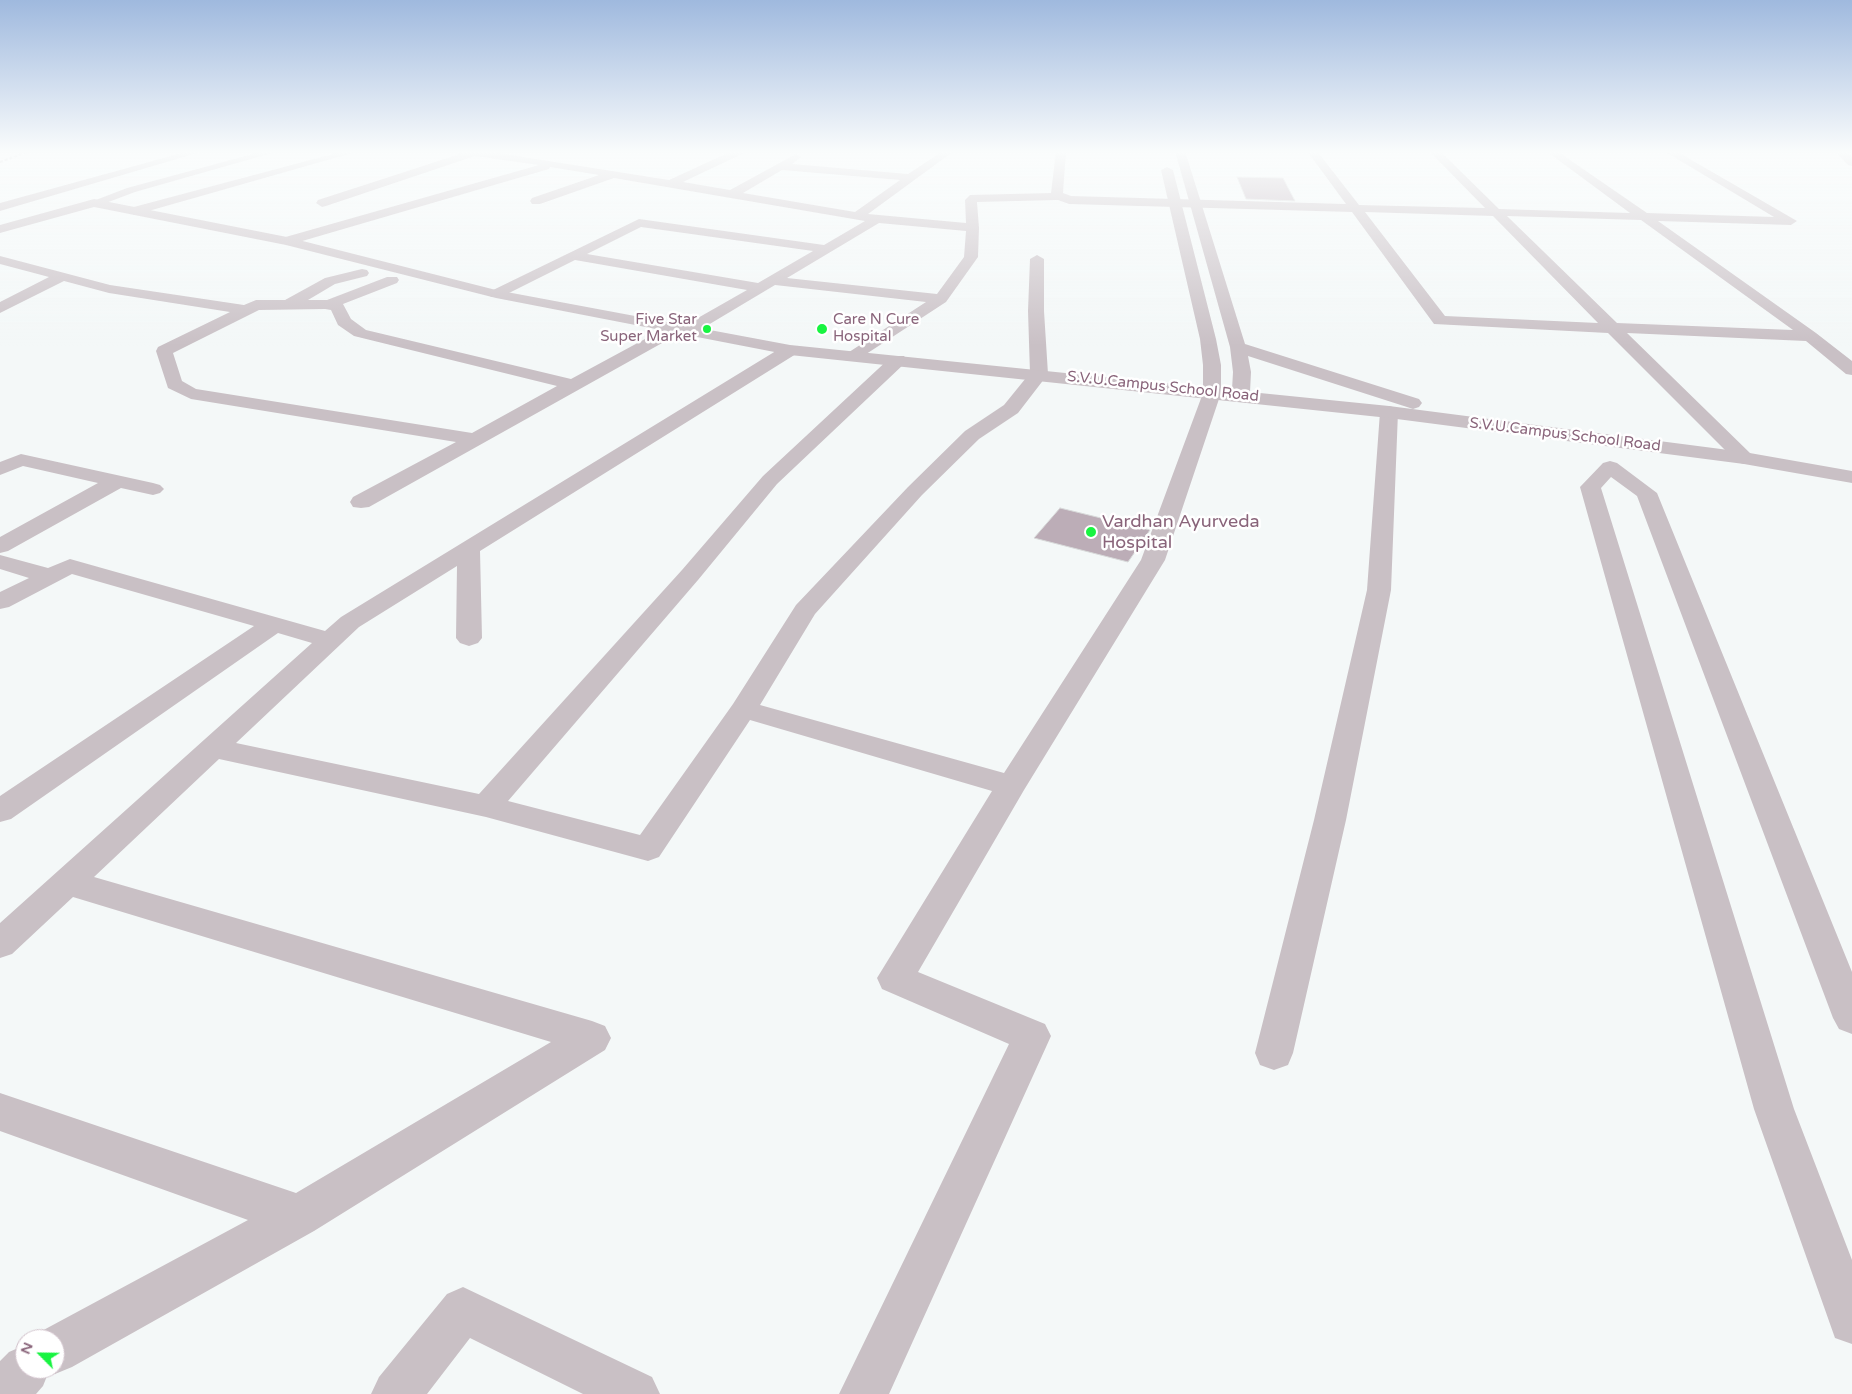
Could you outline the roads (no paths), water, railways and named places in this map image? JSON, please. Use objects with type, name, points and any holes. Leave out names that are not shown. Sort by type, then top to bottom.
[{"type":"street","name":"S.V.U.Campus School Road","points":[[0,229],[47,216]]},
{"type":"street","name":"S.V.U.Campus School Road","points":[[0,243],[92,216]]},
{"type":"street","name":"S.V.U.Campus School Road","points":[[135,216],[392,280],[444,289],[475,289]]},
{"type":"street","name":"S.V.U.Campus School Road","points":[[159,216],[287,242],[438,277],[496,294],[790,350],[1039,374],[1389,412],[1482,425],[1606,453],[1744,458],[1852,477]]},
{"type":"street","points":[[287,242],[376,216]]},
{"type":"street","points":[[857,216],[973,228]]},
{"type":"street","points":[[851,356],[941,299],[971,257],[972,216]]},
{"type":"street","points":[[864,1394],[1032,1036],[895,978],[1011,786],[1153,560],[1212,393],[1212,365],[1208,340],[1178,216]]},
{"type":"street","points":[[1199,216],[1238,347],[1242,372],[1241,396]]},
{"type":"street","points":[[1361,216],[1440,322],[1810,336]]},
{"type":"street","points":[[1500,216],[1744,458]]},
{"type":"street","points":[[1616,216],[1791,221],[1783,216]]},
{"type":"street","points":[[1644,217],[1810,336],[1852,370]]},
{"type":"street","points":[[361,502],[573,385],[769,284],[877,219]]},
{"type":"street","points":[[496,294],[639,222],[827,249]]},
{"type":"street","points":[[574,256],[769,284],[941,299]]},
{"type":"street","points":[[213,748],[486,806],[648,849],[742,709],[805,610],[915,491],[972,435],[1011,409],[1039,374],[1036,311],[1037,259]]},
{"type":"street","points":[[0,260],[119,291],[247,310]]},
{"type":"street","points":[[289,304],[330,281],[362,273]]},
{"type":"street","points":[[0,308],[63,276]]},
{"type":"street","points":[[392,280],[330,304],[262,304],[165,349],[164,353],[177,388],[191,394],[475,439]]},
{"type":"street","points":[[330,304],[337,307],[349,327],[360,333],[573,385]]},
{"type":"street","points":[[1238,347],[1482,425]]},
{"type":"street","points":[[0,944],[350,622],[790,350]]},
{"type":"street","points":[[486,806],[690,575],[770,480],[898,360]]},
{"type":"street","points":[[1274,1053],[1330,820],[1379,590],[1389,412]]},
{"type":"street","points":[[1852,1018],[1646,493],[1606,453],[1590,487],[1774,1109],[1852,1321]]},
{"type":"street","points":[[0,469],[20,460],[153,489]]},
{"type":"street","points":[[0,546],[118,481]]},
{"type":"street","points":[[469,548],[469,638]]},
{"type":"street","points":[[0,562],[50,576]]},
{"type":"street","points":[[0,602],[70,566],[330,640]]},
{"type":"street","points":[[0,811],[275,624]]},
{"type":"street","points":[[742,709],[1011,786]]},
{"type":"street","points":[[65,1345],[299,1216],[592,1038],[67,882]]},
{"type":"street","points":[[0,1112],[299,1216]]},
{"type":"street","points":[[396,1394],[463,1310],[635,1394]]},
{"type":"street","points":[[2,1394],[16,1379]]},
{"type":"place","name":"Five Star Super Market","points":[[707,329]]},
{"type":"place","name":"Care N Cure Hospital","points":[[822,329]]},
{"type":"place","name":"Vardhan Ayurveda Hospital","points":[[1091,532]]}]
